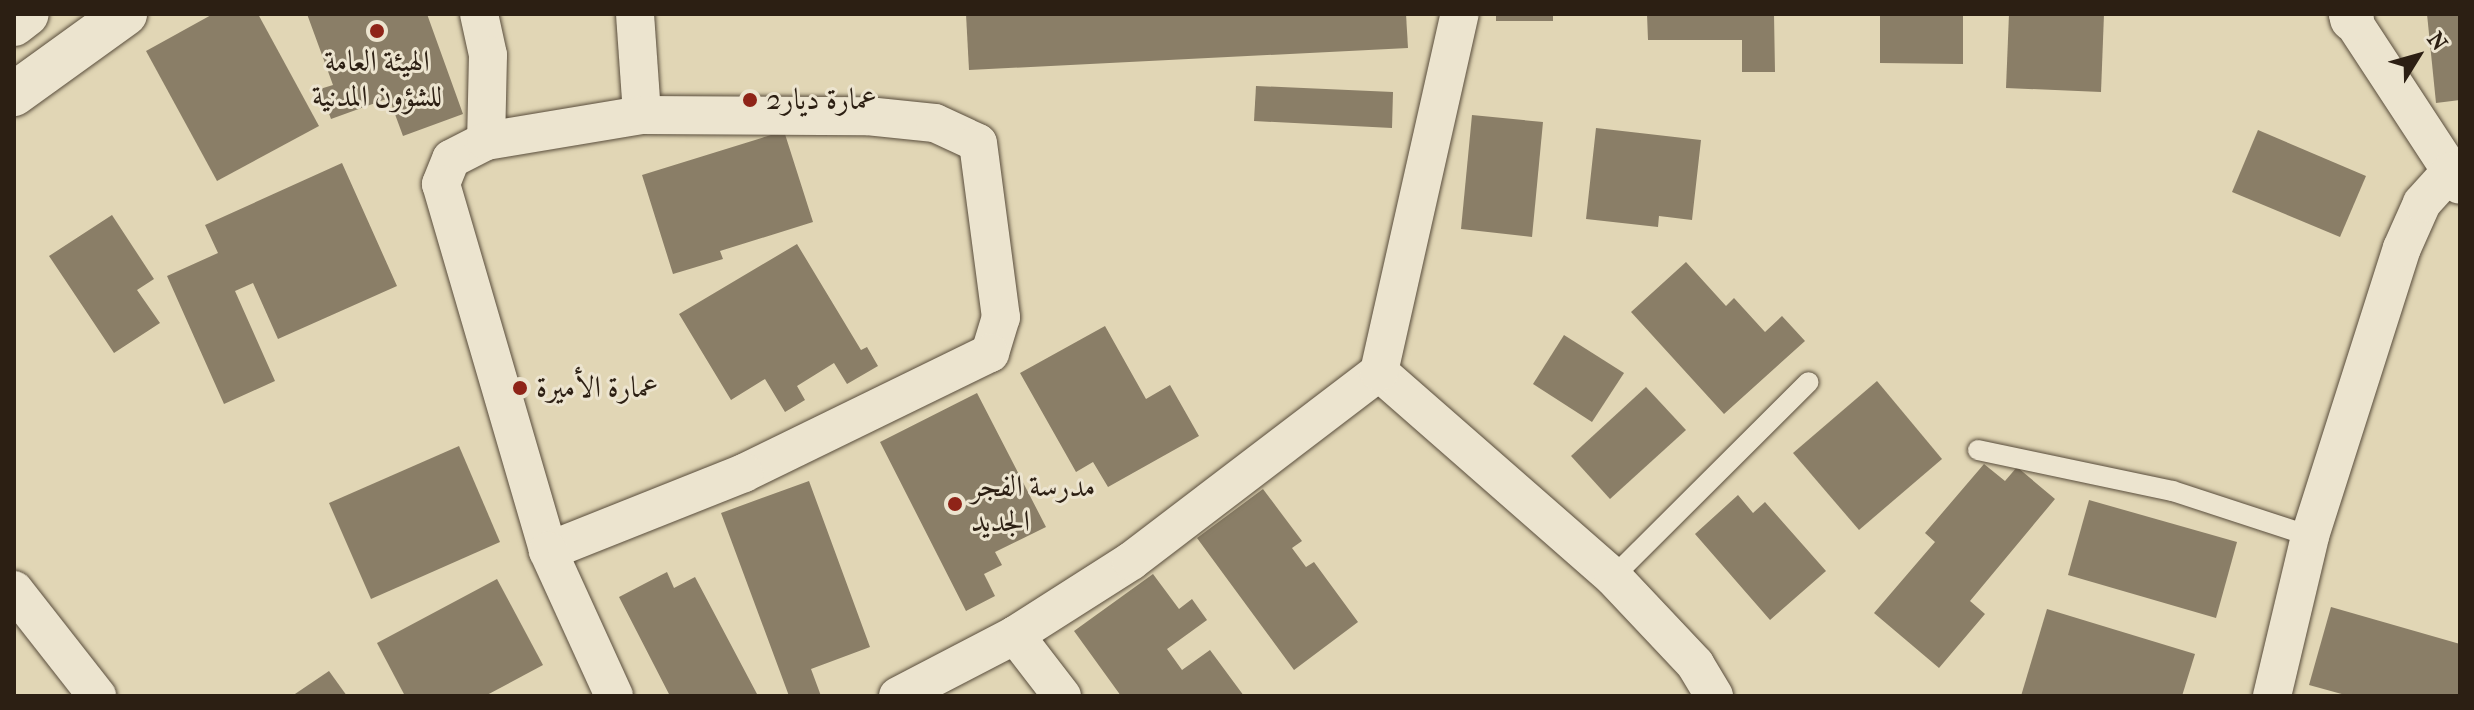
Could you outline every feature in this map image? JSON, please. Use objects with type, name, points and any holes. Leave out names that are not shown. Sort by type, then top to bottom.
[{"type":"main road","points":[[14,24],[27,14]]},
{"type":"main road","points":[[14,94],[125,14]]},
{"type":"street","points":[[479,14],[488,55],[486,141]]},
{"type":"street","points":[[635,14],[642,115]]},
{"type":"street","points":[[898,696],[1015,635],[1131,561],[1379,372],[1460,14]]},
{"type":"street","points":[[2272,696],[2310,536],[2402,248],[2422,203],[2455,178],[2350,16]]},
{"type":"street","points":[[548,551],[744,473],[990,353],[1001,317],[978,143],[935,123],[867,116],[642,115],[486,141],[451,159],[441,184],[548,551],[614,696]]},
{"type":"street","points":[[1379,372],[1613,577],[1695,664],[1714,696]]},
{"type":"street","points":[[14,590],[97,696]]},
{"type":"street","points":[[1015,635],[1062,696]]},
{"type":"lane","points":[[1613,577],[1809,382]]},
{"type":"lane","points":[[1978,450],[2173,491],[2310,536]]},
{"type":"building","points":[[213,14],[258,14],[319,126],[217,181],[146,51]]},
{"type":"building","points":[[307,14],[427,14],[463,114],[403,136],[389,98],[331,119],[320,89],[333,85]]},
{"type":"building","points":[[966,14],[1406,14],[1408,48],[969,70]]},
{"type":"building","points":[[1496,14],[1553,14],[1553,21],[1496,21]]},
{"type":"building","points":[[1647,14],[1774,14],[1775,72],[1742,72],[1742,40],[1648,40]]},
{"type":"building","points":[[1880,14],[1963,14],[1963,64],[1880,63]]},
{"type":"building","points":[[2009,14],[2104,14],[2101,92],[2006,88]]},
{"type":"building","points":[[2427,14],[2460,14],[2460,100],[2436,103]]},
{"type":"building","points":[[1256,86],[1393,92],[1392,128],[1254,121]]},
{"type":"building","points":[[1472,115],[1543,122],[1532,237],[1461,229]]},
{"type":"building","points":[[1596,128],[1701,140],[1692,220],[1659,216],[1658,227],[1586,219]]},
{"type":"building","points":[[2258,130],[2366,176],[2340,237],[2232,192]]},
{"type":"building","points":[[784,131],[813,222],[720,251],[723,259],[673,274],[642,175]]},
{"type":"building","points":[[342,163],[397,286],[278,339],[253,283],[235,291],[275,381],[224,404],[167,276],[218,253],[205,225]]},
{"type":"building","points":[[112,215],[154,279],[137,290],[160,323],[114,353],[49,256]]},
{"type":"building","points":[[797,244],[861,350],[867,347],[878,366],[847,384],[834,363],[797,386],[805,400],[785,412],[765,379],[731,400],[679,314]]},
{"type":"building","points":[[1686,262],[1726,306],[1734,298],[1765,332],[1782,316],[1805,341],[1724,414],[1631,312]]},
{"type":"building","points":[[1105,326],[1146,399],[1170,385],[1199,436],[1108,487],[1093,462],[1076,472],[1020,373]]},
{"type":"building","points":[[1564,335],[1624,373],[1592,422],[1533,384]]},
{"type":"building","points":[[1877,381],[1942,459],[1859,530],[1793,453]]},
{"type":"building","points":[[1646,387],[1686,430],[1610,499],[1571,456]]},
{"type":"building","points":[[977,393],[1046,527],[995,552],[1002,565],[984,574],[995,596],[966,611],[880,442]]},
{"type":"building","points":[[459,446],[500,542],[371,599],[329,503]]},
{"type":"building","points":[[1984,464],[2005,481],[2017,467],[2055,499],[1970,601],[1985,614],[1939,668],[1874,613],[1935,542],[1925,533]]},
{"type":"building","points":[[809,481],[870,647],[811,669],[821,696],[789,696],[721,513]]},
{"type":"building","points":[[1263,489],[1302,541],[1292,548],[1306,567],[1314,562],[1358,622],[1294,670],[1197,538]]},
{"type":"building","points":[[1738,495],[1753,513],[1765,502],[1826,571],[1770,620],[1695,534]]},
{"type":"building","points":[[2089,500],[2237,542],[2216,618],[2068,575]]},
{"type":"building","points":[[667,572],[674,588],[695,577],[757,694],[670,696],[619,597]]},
{"type":"building","points":[[1153,574],[1179,609],[1192,599],[1207,620],[1167,649],[1182,670],[1210,650],[1244,696],[1121,696],[1074,631]]},
{"type":"building","points":[[497,579],[543,665],[485,696],[405,696],[377,643]]},
{"type":"building","points":[[2331,607],[2460,644],[2460,696],[2349,696],[2309,685]]},
{"type":"building","points":[[2047,609],[2195,654],[2182,696],[2021,696]]},
{"type":"building","points":[[329,671],[347,696],[292,696]]},
{"type":"place","name":"الهيئة العامة للشؤون المدنية","points":[[377,31]]},
{"type":"place","name":"عمارة ديار2","points":[[750,100]]},
{"type":"place","name":"عمارة الأميرة","points":[[520,388]]},
{"type":"place","name":"مدرسة الفجر الجديد","points":[[955,504]]}]
